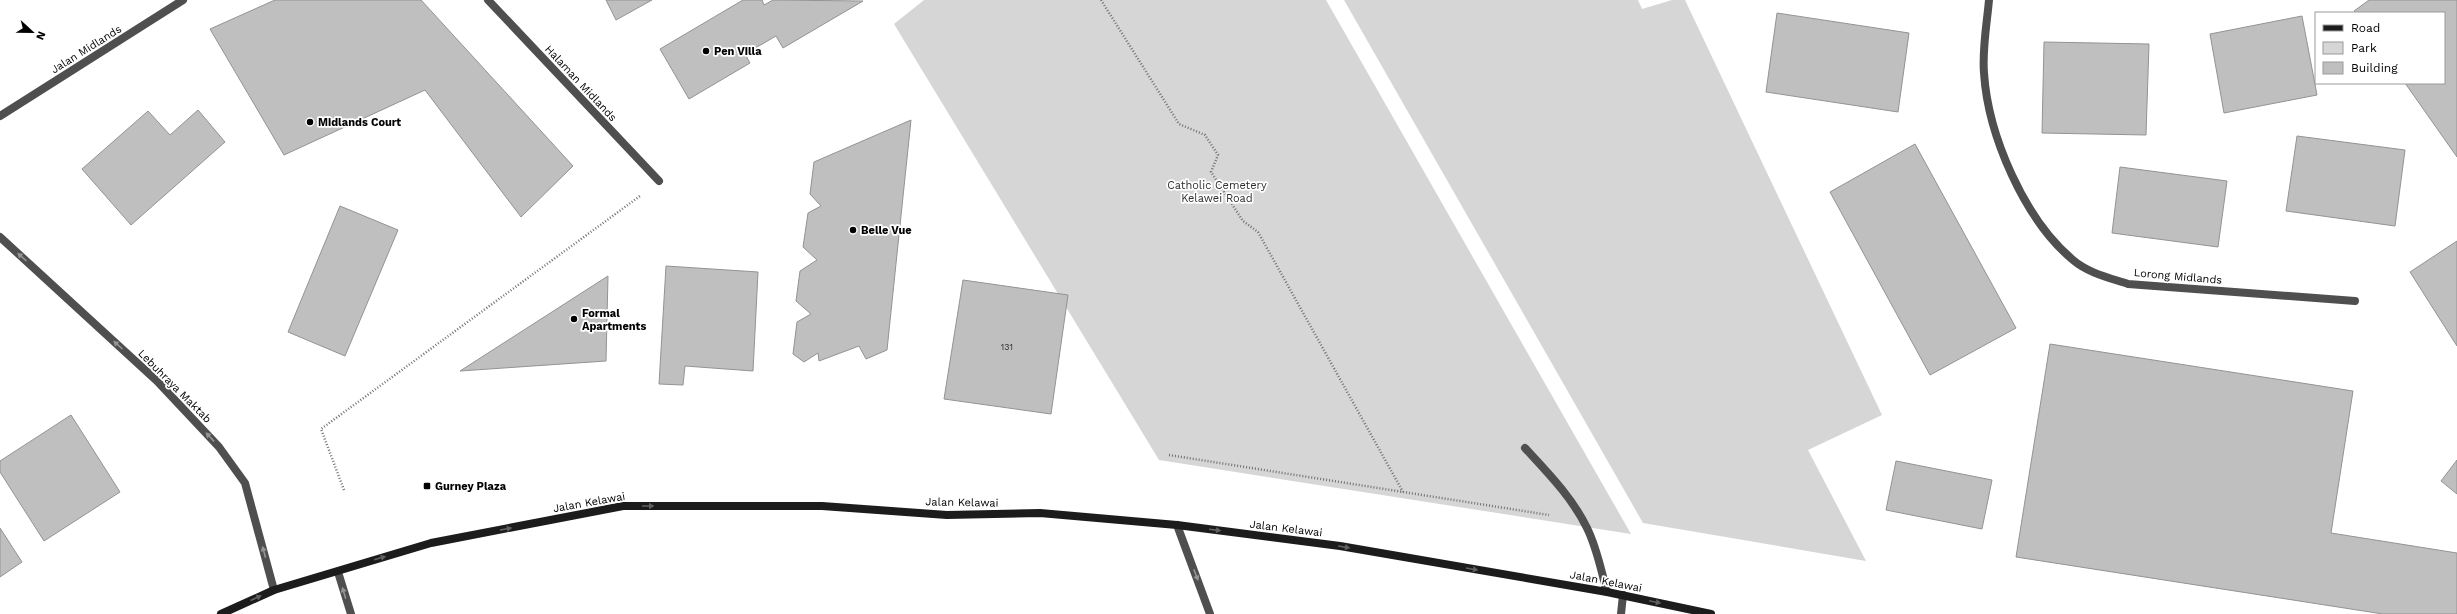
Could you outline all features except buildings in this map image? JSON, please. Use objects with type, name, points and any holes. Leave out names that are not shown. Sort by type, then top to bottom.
[{"type":"main road","name":"Jalan Kelawai","points":[[221,614],[274,590],[431,543],[623,506],[822,506],[947,515],[1040,513],[1177,525],[1340,546],[1607,592],[1711,614]]},
{"type":"street","name":"Jalan Midlands","points":[[0,116],[183,0]]},
{"type":"street","name":"Halaman Midlands","points":[[488,0],[659,181]]},
{"type":"street","name":"Lorong Midlands","points":[[1989,0],[1983,72],[1991,123],[2009,170],[2033,211],[2052,238],[2073,261],[2099,275],[2128,284],[2355,301]]},
{"type":"street","name":"Lebuhraya Maktab","points":[[0,237],[157,381],[219,447],[245,483],[274,590]]},
{"type":"street","points":[[1525,448],[1562,489],[1582,520],[1595,548],[1607,592]]},
{"type":"street","points":[[1177,525],[1210,614]]},
{"type":"street","points":[[338,572],[351,614]]},
{"type":"street","points":[[1621,614],[1623,595]]},
{"type":"path","points":[[1101,0],[1179,124],[1205,135],[1218,155],[1211,172],[1242,221],[1258,232],[1403,492]]},
{"type":"path","points":[[344,490],[320,429],[659,181]]},
{"type":"path","points":[[1169,455],[1582,520]]},
{"type":"green space","name":"Catholic Cemetery Kelawei Road","points":[[924,0],[1326,0],[1631,534],[1159,460],[894,24]]},
{"type":"green space","points":[[1344,0],[1638,0],[1642,9],[1672,0],[1685,0],[1882,415],[1808,450],[1866,561],[1643,523]]},
{"type":"place","name":"Pen Villa","points":[[706,51]]},
{"type":"place","name":"Midlands Court","points":[[310,122]]},
{"type":"place","name":"Belle Vue","points":[[853,230]]},
{"type":"place","name":"Formal Apartments","points":[[574,319]]},
{"type":"place","name":"Gurney Plaza","points":[[427,486]]}]
